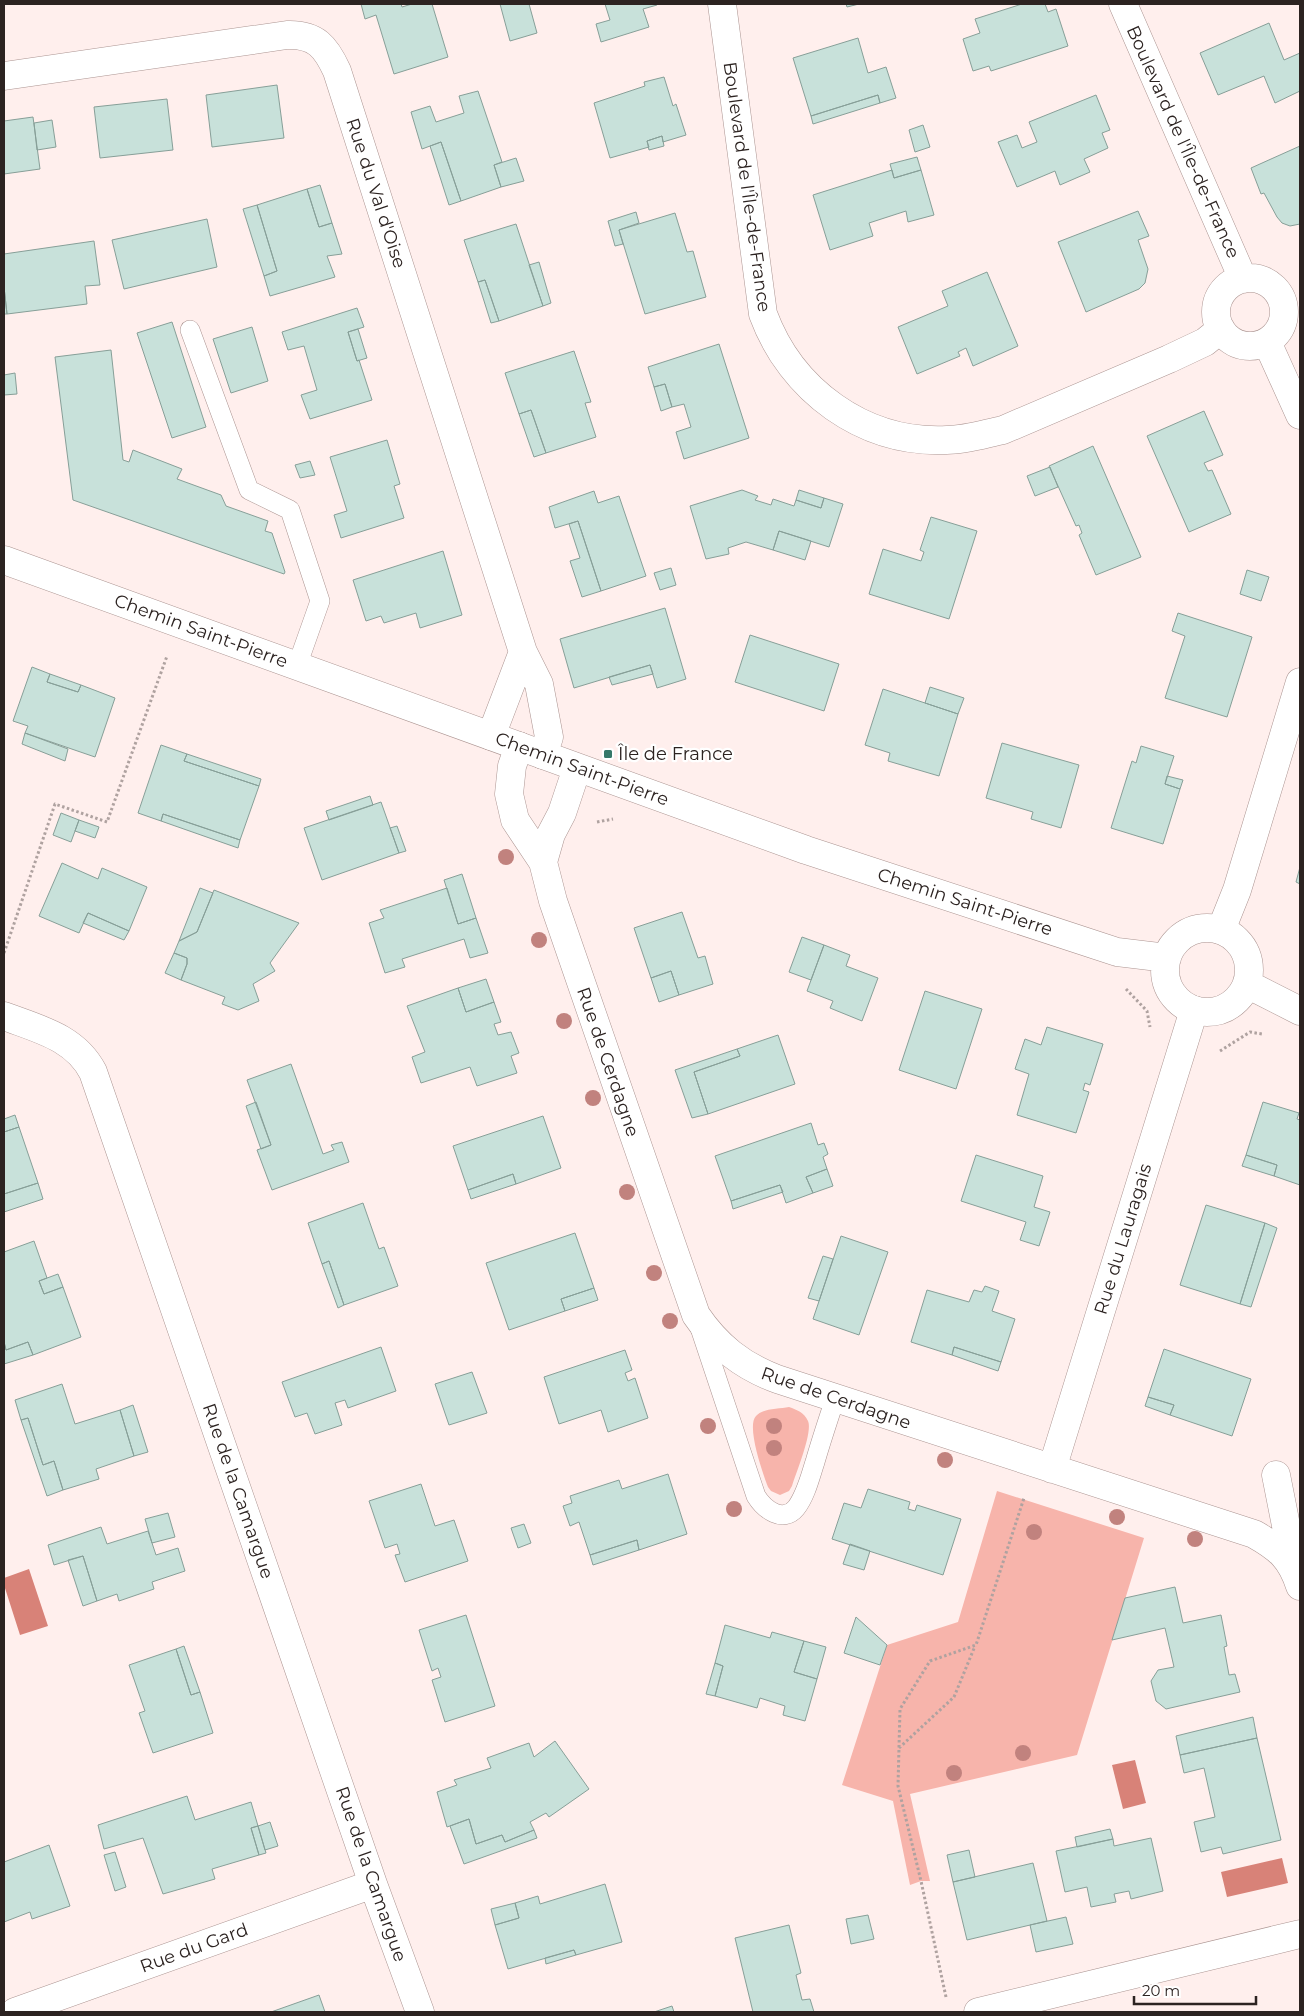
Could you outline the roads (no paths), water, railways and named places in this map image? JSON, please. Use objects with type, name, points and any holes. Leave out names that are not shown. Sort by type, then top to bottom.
[{"type":"street","name":"Boulevard de l'Île-de-France","points":[[722,4],[763,314],[770,333],[783,356],[799,377],[840,412],[878,430],[902,437],[947,440],[1003,430],[1205,342],[1221,329],[1216,309],[1219,298],[1225,289],[1243,279],[1251,278],[1267,283],[1291,300],[1277,333],[1267,342]]},
{"type":"street","name":"Boulevard de l'Île-de-France","points":[[1123,4],[1243,279]]},
{"type":"street","name":"Rue du Val d'Oise","points":[[4,76],[287,35],[300,35],[319,43],[337,71],[523,652],[538,684],[549,738],[531,750]]},
{"type":"street","points":[[1221,329],[1237,343],[1257,345],[1267,342],[1300,415]]},
{"type":"street","name":"Chemin Saint-Pierre","points":[[4,560],[806,850],[1117,952],[1167,958]]},
{"type":"street","points":[[491,736],[523,652]]},
{"type":"street","points":[[1221,930],[1236,890],[1300,682]]},
{"type":"street","name":"Rue de Cerdagne","points":[[531,750],[512,766],[509,794],[515,820],[543,862],[553,901],[696,1315],[722,1347],[757,1372],[834,1399],[1254,1534],[1274,1546],[1288,1559],[1298,1578]]},
{"type":"street","points":[[543,862],[577,768]]},
{"type":"street","points":[[1208,928],[1221,930],[1242,946],[1248,958],[1247,984],[1241,995],[1231,1004],[1220,1010],[1207,1012],[1194,1010],[1182,1004],[1170,989],[1165,971],[1167,958],[1173,945],[1182,936],[1194,930],[1208,928]]},
{"type":"street","points":[[1247,984],[1300,1011]]},
{"type":"street","name":"Rue du Lauragais","points":[[1052,1469],[1194,1010]]},
{"type":"street","name":"Rue de la Camargue","points":[[4,1016],[65,1041],[78,1051],[93,1072],[373,1884],[420,2012]]},
{"type":"street","name":"Rue de Cerdagne","points":[[1276,1475],[1298,1578]]},
{"type":"street","name":"Rue du Gard","points":[[15,2012],[373,1884]]},
{"type":"street","points":[[978,2012],[1300,1934]]},
{"type":"lane","points":[[190,330],[249,490],[290,510],[320,600],[297,666]]},
{"type":"lane","points":[[696,1315],[756,1496],[763,1506],[775,1514],[786,1515],[792,1512],[803,1496],[834,1399]]},
{"type":"place","name":"Île de France","points":[[608,754]]}]
